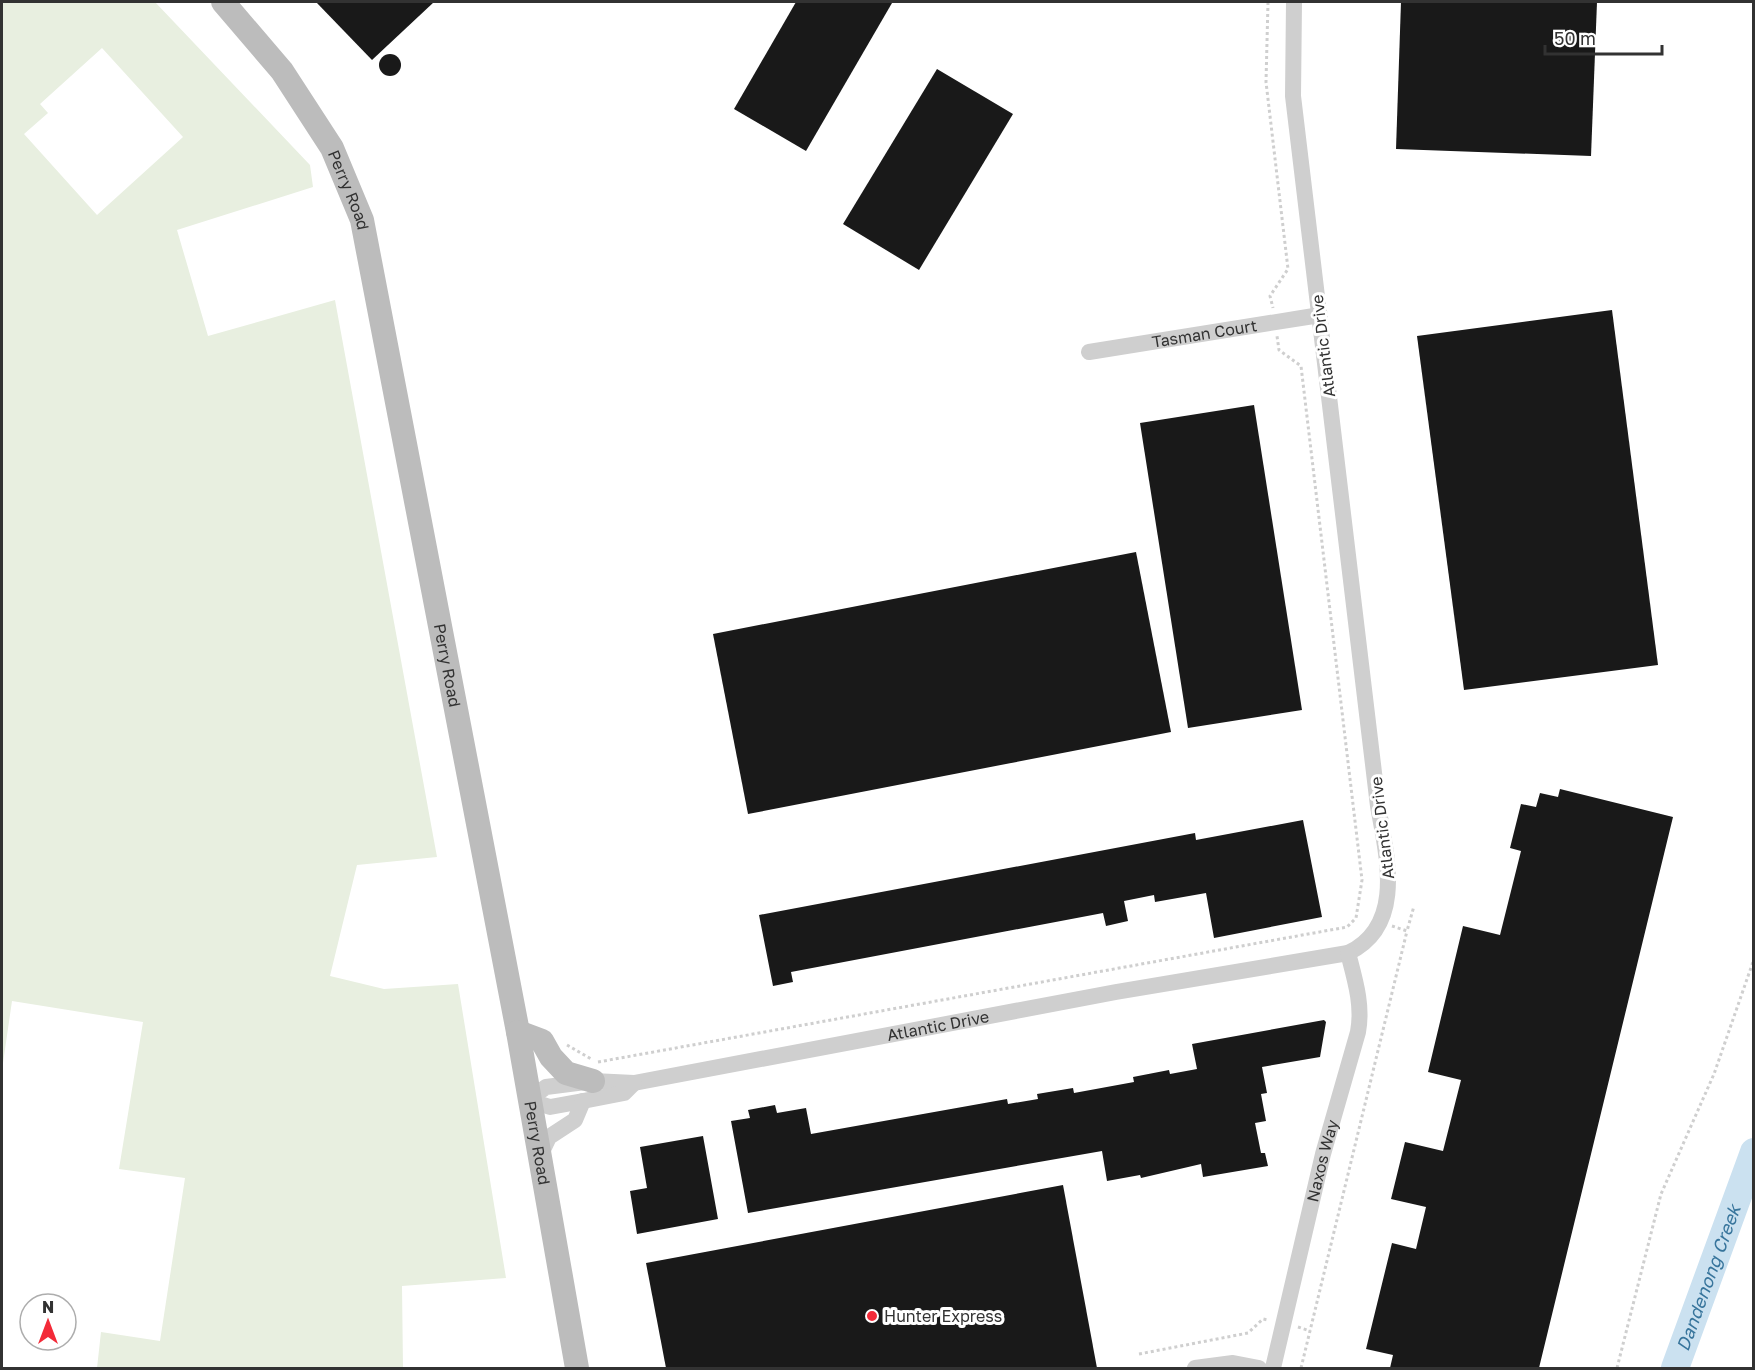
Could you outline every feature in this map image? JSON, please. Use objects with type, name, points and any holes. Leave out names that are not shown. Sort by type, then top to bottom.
[{"type":"main road","name":"Perry Road","points":[[223,2],[282,71],[332,148],[362,220],[518,1032],[538,1160],[577,1368]]},
{"type":"main road","points":[[518,1032],[542,1041],[551,1057],[588,1091]]},
{"type":"street","name":"Atlantic Drive","points":[[528,1100],[550,1107],[588,1091],[1104,994],[1348,953],[1371,939],[1380,924],[1389,886],[1388,865],[1378,806],[1293,96],[1293,2]]},
{"type":"street","name":"Tasman Court","points":[[1089,352],[1320,315]]},
{"type":"street","name":"Naxos Way","points":[[1273,1368],[1323,1154],[1358,1032],[1361,1014],[1348,953]]},
{"type":"street","name":"Atlantic Drive","points":[[528,1100],[546,1087],[624,1093],[634,1083]]},
{"type":"street","points":[[538,1160],[549,1137],[575,1120],[588,1091]]},
{"type":"street","points":[[1195,1368],[1233,1363],[1259,1368]]},
{"type":"path","points":[[551,1057],[566,1044],[597,1063],[1347,927],[1356,918],[1362,880],[1300,366],[1279,350],[1270,296],[1288,269],[1266,82],[1268,2]]},
{"type":"path","points":[[1301,1368],[1407,931]]},
{"type":"path","points":[[1617,1368],[1661,1194],[1714,1074],[1754,959]]},
{"type":"path","points":[[1139,1354],[1248,1333],[1263,1319],[1310,1330]]},
{"type":"green space","points":[[2,2],[155,2],[310,165],[313,187],[177,230],[208,336],[335,300],[437,857],[357,865],[330,976],[384,989],[458,984],[506,1278],[402,1286],[403,1368],[97,1368],[101,1332],[160,1341],[185,1178],[119,1169],[143,1022],[12,1001],[2,1070]],"holes":[[[102,48],[183,137],[97,215],[24,134],[48,113],[40,104]]]},
{"type":"building","points":[[316,2],[434,2],[372,60]]},
{"type":"building","points":[[796,2],[892,3],[806,151],[734,109]]},
{"type":"building","points":[[1401,2],[1597,2],[1591,156],[1396,149]]},
{"type":"building","points":[[390,54],[398,57],[401,65],[398,73],[390,76],[382,73],[379,65],[382,57]]},
{"type":"building","points":[[937,69],[1013,114],[919,270],[843,224]]},
{"type":"building","points":[[1612,310],[1658,665],[1464,690],[1417,336]]},
{"type":"building","points":[[1254,405],[1302,710],[1188,728],[1140,423]]},
{"type":"building","points":[[1136,552],[1171,732],[748,814],[713,634]]},
{"type":"building","points":[[1560,789],[1673,817],[1539,1368],[1390,1368],[1393,1355],[1366,1349],[1392,1243],[1416,1249],[1426,1207],[1391,1199],[1405,1142],[1443,1151],[1461,1080],[1428,1072],[1463,926],[1500,935],[1521,851],[1510,848],[1521,804],[1536,807],[1540,793],[1558,797]]},
{"type":"building","points":[[1303,820],[1322,917],[1214,938],[1206,893],[1155,902],[1154,895],[1124,901],[1128,921],[1106,926],[1103,913],[791,972],[793,982],[773,986],[759,915],[1195,833],[1196,840]]},
{"type":"building","points":[[1324,1020],[1326,1022],[1320,1057],[1262,1067],[1267,1093],[1261,1094],[1266,1121],[1255,1123],[1261,1153],[1265,1153],[1268,1166],[1203,1177],[1201,1164],[1141,1178],[1140,1175],[1107,1181],[1102,1151],[748,1213],[731,1121],[750,1118],[748,1110],[775,1105],[777,1113],[806,1108],[811,1134],[1007,1099],[1008,1104],[1038,1099],[1037,1094],[1073,1088],[1074,1093],[1134,1082],[1133,1077],[1169,1070],[1170,1074],[1197,1069],[1192,1044]]},
{"type":"building","points":[[703,1136],[718,1219],[637,1234],[630,1191],[647,1188],[640,1147]]},
{"type":"building","name":"Hunter Express","points":[[1063,1185],[1097,1368],[666,1368],[646,1263]]},
{"type":"waterway","name":"Dandenong Creek","points":[[1675,1368],[1754,1152]]},
{"type":"place","name":"Hunter Express","points":[[872,1316]]}]
